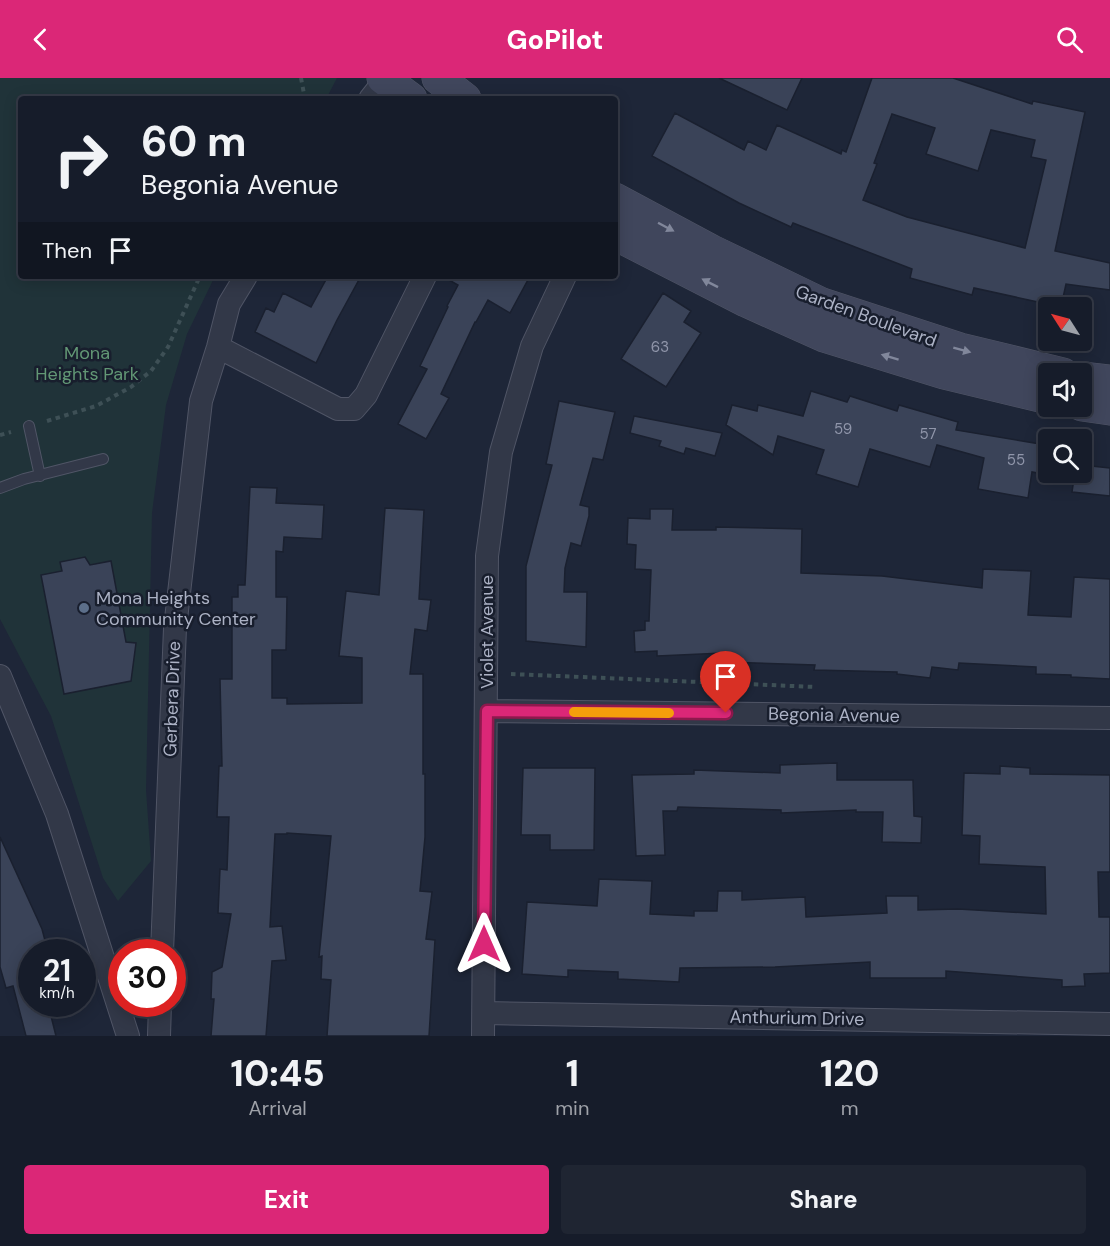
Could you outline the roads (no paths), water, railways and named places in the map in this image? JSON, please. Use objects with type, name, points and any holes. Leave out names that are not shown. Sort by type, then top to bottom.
[{"type":"street","points":[[438,78],[461,96]]},
{"type":"street","points":[[379,86],[404,96]]},
{"type":"street","name":"Garden Boulevard","points":[[618,201],[712,251],[822,304],[921,338],[1038,368]]},
{"type":"street","name":"Garden Boulevard","points":[[618,236],[746,301],[824,336],[944,373],[1038,396]]},
{"type":"street","name":"Gerbera Drive","points":[[163,939],[175,628],[201,401],[229,304],[244,279]]},
{"type":"street","points":[[218,347],[338,410],[354,409],[366,395],[424,279]]},
{"type":"street","name":"Violet Avenue","points":[[483,1036],[487,556],[501,452],[532,346],[564,279]]},
{"type":"street","points":[[1092,379],[1110,381]]},
{"type":"street","points":[[1092,406],[1110,409]]},
{"type":"street","points":[[0,676],[57,814],[128,1036]]},
{"type":"street","name":"Begonia Avenue","points":[[487,711],[1110,718]]},
{"type":"street","name":"Anthurium Drive","points":[[484,1013],[1110,1024]]},
{"type":"street","points":[[159,1036],[160,1017]]},
{"type":"lane","points":[[28,426],[40,476]]},
{"type":"lane","points":[[0,488],[24,479],[103,459]]},
{"type":"place","name":"Mona Heights Community Center","points":[[84,608]]},
{"type":"park label","name":"Mona Heights Park","points":[[87,363]]}]
